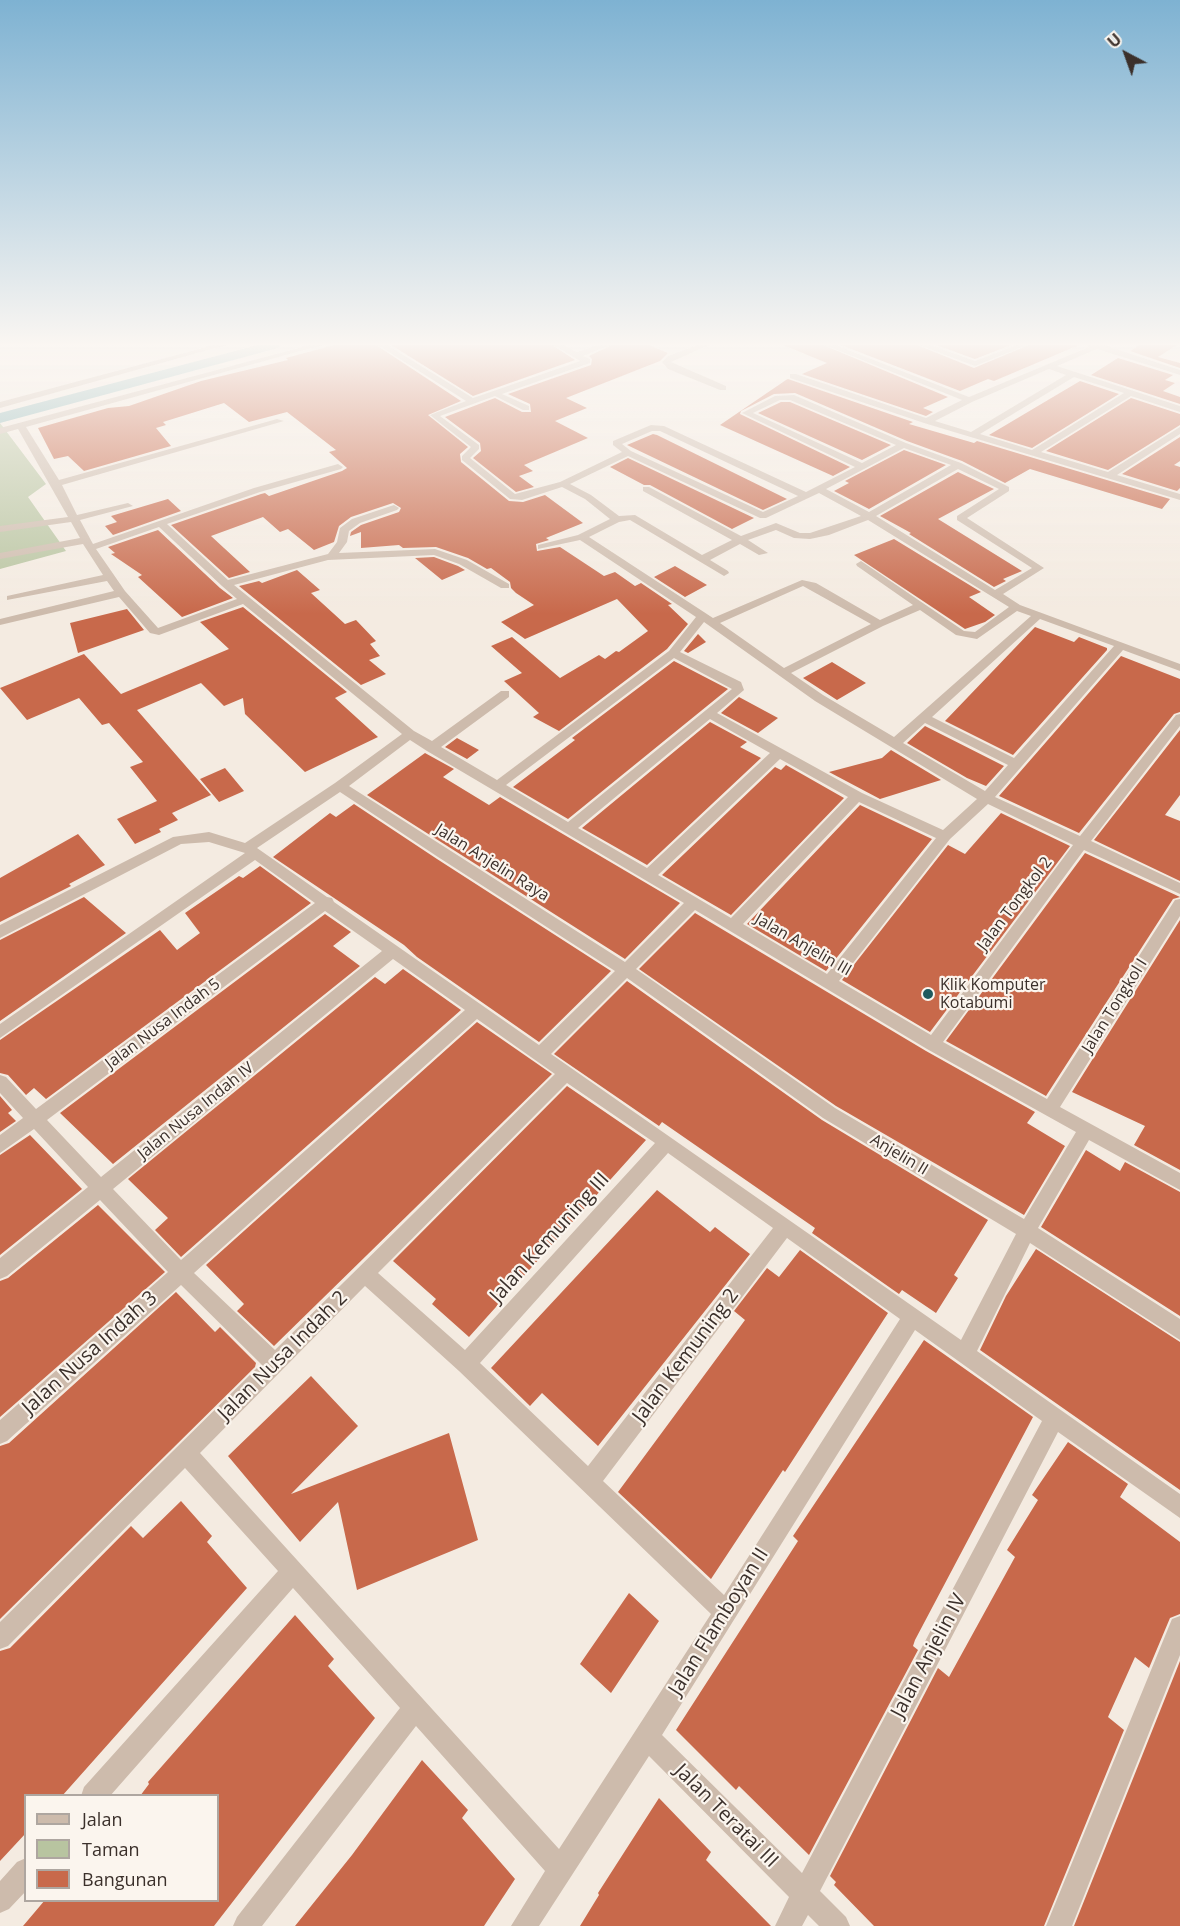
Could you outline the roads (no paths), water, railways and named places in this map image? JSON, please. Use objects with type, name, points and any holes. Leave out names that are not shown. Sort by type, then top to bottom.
[{"type":"street","points":[[26,435],[56,484],[87,544],[121,593],[154,631],[159,632],[244,600]]},
{"type":"street","points":[[56,484],[231,435]]},
{"type":"street","points":[[460,435],[476,447],[465,458],[513,497],[522,497],[563,484],[628,453]]},
{"type":"street","points":[[635,435],[616,443],[628,453],[758,515],[769,514],[903,445]]},
{"type":"street","points":[[676,435],[806,496]]},
{"type":"street","points":[[793,435],[861,466]]},
{"type":"street","points":[[879,435],[958,465],[1006,489],[960,518],[1039,568],[994,595]]},
{"type":"street","points":[[972,435],[1180,497]]},
{"type":"street","points":[[1033,453],[1062,435]]},
{"type":"street","points":[[1109,476],[1172,435]]},
{"type":"street","points":[[703,560],[740,540],[776,526],[798,536],[816,536],[868,516],[958,465]]},
{"type":"street","points":[[0,556],[87,544],[338,467]]},
{"type":"street","points":[[563,484],[588,497],[617,519]]},
{"type":"street","points":[[646,489],[763,553]]},
{"type":"street","points":[[819,489],[868,516],[1016,607],[1080,629],[1120,646],[1177,663]]},
{"type":"street","points":[[0,529],[73,519],[128,506]]},
{"type":"street","points":[[332,556],[342,542],[344,530],[356,521],[394,508]]},
{"type":"street","points":[[542,546],[582,537],[617,519],[632,517],[724,573]]},
{"type":"street","name":"Jalan Anjelin III","points":[[160,523],[244,600],[410,734],[431,748],[830,981],[933,1044],[1180,1182]]},
{"type":"street","points":[[582,537],[707,619],[782,673],[986,798],[1180,890]]},
{"type":"street","points":[[226,584],[332,556],[435,552],[463,562],[505,586]]},
{"type":"street","points":[[861,564],[960,633],[976,636],[1016,607]]},
{"type":"street","points":[[11,598],[110,577]]},
{"type":"street","points":[[497,786],[673,653],[707,619],[802,583],[812,585],[879,624]]},
{"type":"street","points":[[0,622],[121,593]]},
{"type":"street","points":[[782,673],[879,624],[921,606]]},
{"type":"street","points":[[895,743],[1038,615]]},
{"type":"street","points":[[830,981],[945,836],[986,798],[1120,646]]},
{"type":"street","points":[[569,828],[711,715],[739,688],[673,653]]},
{"type":"street","points":[[431,748],[505,694]]},
{"type":"street","points":[[711,715],[857,796],[945,836]]},
{"type":"street","points":[[924,718],[1016,764]]},
{"type":"street","name":"Jalan Tongkol 2","points":[[933,1044],[1082,843],[1180,718]]},
{"type":"street","points":[[0,1032],[410,734]]},
{"type":"street","points":[[650,875],[778,753]]},
{"type":"street","name":"Jalan Anjelin Raya","points":[[340,786],[626,970]]},
{"type":"street","points":[[733,924],[857,796]]},
{"type":"street","points":[[0,932],[30,914],[178,840],[209,837],[251,851],[667,1142],[784,1228],[1180,1507]]},
{"type":"street","name":"Jalan Nusa Indah 5","points":[[0,1145],[327,902]]},
{"type":"street","points":[[540,1055],[694,902]]},
{"type":"street","name":"Jalan Tongkol I","points":[[1050,1108],[1180,904]]},
{"type":"street","name":"Jalan Nusa Indah IV","points":[[0,1270],[392,951]]},
{"type":"street","name":"Anjelin II","points":[[626,970],[829,1113],[1027,1231],[1180,1330]]},
{"type":"street","name":"Jalan Nusa Indah 3","points":[[0,1434],[476,1010]]},
{"type":"street","name":"Jalan Nusa Indah 2","points":[[0,1638],[566,1073]]},
{"type":"street","points":[[0,1082],[180,1272],[275,1364]]},
{"type":"street","points":[[964,1355],[1027,1231],[1086,1130]]},
{"type":"street","name":"Jalan Kemuning III","points":[[466,1364],[667,1142]]},
{"type":"street","name":"Jalan Kemuning 2","points":[[588,1484],[784,1228]]},
{"type":"street","points":[[365,1273],[466,1364],[588,1484],[725,1612]]},
{"type":"street","name":"Jalan Flamboyan II","points":[[524,1926],[647,1737],[912,1317]]},
{"type":"street","name":"Jalan Anjelin IV","points":[[788,1926],[1054,1418]]},
{"type":"street","points":[[186,1453],[561,1870]]},
{"type":"street","points":[[95,1794],[293,1571]]},
{"type":"street","points":[[1059,1926],[1180,1628]]},
{"type":"street","points":[[246,1926],[415,1708]]},
{"type":"street","name":"Jalan Teratai III","points":[[647,1737],[837,1926]]},
{"type":"street","points":[[0,1900],[24,1873]]},
{"type":"place","name":"Klik Komputer Kotabumi","points":[[928,994]]}]
